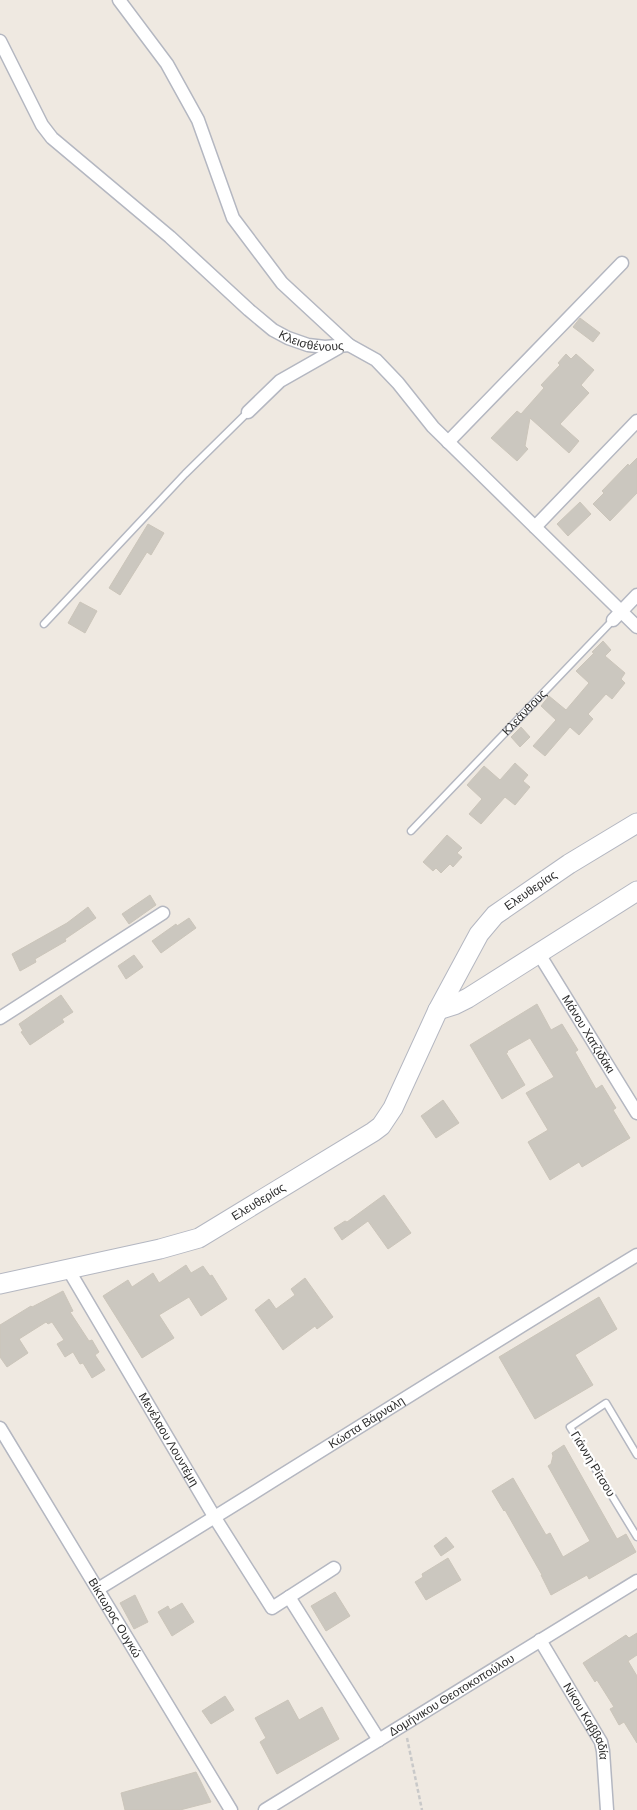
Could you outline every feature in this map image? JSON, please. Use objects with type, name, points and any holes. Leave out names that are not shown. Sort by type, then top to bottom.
[{"type":"street","points":[[118,0],[167,64],[198,120],[234,218],[282,283],[346,345],[280,381],[248,412]]},
{"type":"street","name":"Κλεισθένους","points":[[0,41],[42,125],[52,138],[170,237],[273,330],[308,345],[325,347],[346,345],[376,360],[398,383],[428,421],[535,526],[617,615],[637,627]]},
{"type":"street","points":[[448,442],[622,263]]},
{"type":"street","points":[[535,526],[637,421]]},
{"type":"street","name":"Κλεάνθους","points":[[617,615],[637,595]]},
{"type":"street","name":"Ελευθερίας","points":[[0,1284],[160,1249],[199,1238],[373,1132],[380,1126],[393,1108],[438,1010],[479,934],[495,915],[569,864],[637,823]]},
{"type":"street","points":[[438,1010],[468,998],[637,891]]},
{"type":"street","points":[[0,1018],[163,913]]},
{"type":"street","name":"Μάνου Χατζιδάκι","points":[[539,954],[637,1114]]},
{"type":"street","name":"Κώστα Βάρναλη","points":[[98,1589],[215,1518],[472,1356],[637,1256]]},
{"type":"street","name":"Μενέλαου Λουντέμη","points":[[68,1270],[215,1518],[272,1608],[289,1597]]},
{"type":"street","name":"Βίκτωρος Ουγκώ","points":[[0,1428],[231,1810]]},
{"type":"street","points":[[334,1568],[289,1597],[379,1740]]},
{"type":"street","name":"Δομήνικου Θεοτοκοπούλου","points":[[265,1810],[637,1581]]},
{"type":"street","name":"Νίκου Καββαδία","points":[[540,1640],[601,1742],[604,1751],[607,1810]]},
{"type":"lane","points":[[44,624],[185,474],[248,412]]},
{"type":"lane","name":"Κλεάνθους","points":[[411,831],[617,615]]},
{"type":"lane","name":"Γιάννη Ρίτσου","points":[[637,1455],[606,1403],[570,1427],[637,1537]]},
{"type":"path","points":[[404,1724],[422,1810]]},
{"type":"building","points":[[580,318],[600,333],[593,342],[573,327]]},
{"type":"building","points":[[566,354],[571,359],[576,354],[594,370],[581,385],[589,393],[560,424],[579,441],[569,453],[530,418],[525,446],[528,449],[517,461],[491,438],[517,411],[521,414],[544,388],[541,385],[560,365],[558,363]]},
{"type":"building","points":[[637,458],[637,493],[610,521],[593,504],[604,493],[602,491],[628,464],[629,466]]},
{"type":"building","points":[[580,502],[591,514],[568,536],[557,524]]},
{"type":"building","points":[[148,524],[164,533],[151,555],[147,552],[120,595],[109,588]]},
{"type":"building","points":[[80,602],[97,611],[85,633],[68,623]]},
{"type":"building","points":[[603,641],[611,650],[605,656],[625,673],[621,679],[625,683],[612,699],[606,694],[588,714],[593,719],[579,735],[570,727],[545,756],[533,746],[556,720],[541,706],[549,696],[566,710],[589,683],[576,671]]},
{"type":"building","points":[[521,727],[530,737],[520,747],[511,737]]},
{"type":"building","points":[[515,763],[528,775],[523,781],[530,787],[515,805],[505,797],[481,824],[469,814],[482,799],[467,785],[484,766],[500,780]]},
{"type":"building","points":[[447,835],[462,848],[457,853],[462,857],[453,867],[450,864],[441,873],[436,868],[433,871],[423,862]]},
{"type":"building","points":[[150,895],[156,905],[129,924],[122,914]]},
{"type":"building","points":[[88,907],[96,918],[65,939],[66,941],[35,959],[36,962],[20,971],[12,954],[67,923]]},
{"type":"building","points":[[189,918],[196,928],[161,953],[152,941],[176,924],[177,926]]},
{"type":"building","points":[[134,955],[143,967],[126,979],[118,966]]},
{"type":"building","points":[[61,995],[73,1012],[62,1019],[64,1022],[30,1045],[21,1032],[23,1031],[19,1024]]},
{"type":"building","points":[[537,1004],[551,1030],[562,1024],[578,1050],[575,1052],[596,1089],[602,1085],[616,1108],[613,1110],[630,1138],[582,1167],[579,1162],[550,1180],[528,1142],[548,1130],[526,1093],[554,1077],[530,1038],[506,1053],[525,1085],[502,1099],[470,1045]]},
{"type":"building","points":[[443,1100],[459,1123],[436,1138],[421,1116]]},
{"type":"building","points":[[384,1195],[411,1233],[388,1249],[368,1221],[342,1240],[334,1228],[345,1221],[347,1222]]},
{"type":"building","points":[[186,1265],[191,1273],[203,1266],[210,1276],[212,1275],[227,1299],[201,1316],[189,1297],[159,1315],[174,1338],[142,1358],[103,1296],[128,1280],[132,1287],[153,1273],[159,1283]]},
{"type":"building","points":[[305,1278],[333,1317],[317,1329],[315,1326],[283,1350],[255,1310],[269,1299],[276,1309],[295,1295],[291,1289]]},
{"type":"building","points":[[63,1291],[73,1311],[70,1312],[89,1341],[92,1340],[99,1352],[95,1355],[105,1370],[92,1378],[83,1363],[80,1364],[73,1352],[65,1357],[57,1344],[64,1340],[52,1322],[48,1324],[46,1322],[19,1339],[28,1353],[7,1367],[0,1357],[0,1325],[31,1306]]},
{"type":"building","points":[[599,1297],[617,1329],[575,1355],[593,1385],[535,1419],[499,1357]]},
{"type":"building","points":[[564,1445],[617,1539],[626,1534],[636,1552],[589,1579],[587,1575],[551,1595],[542,1575],[492,1491],[513,1478],[546,1535],[550,1533],[563,1557],[590,1541],[548,1466],[551,1464],[552,1453]]},
{"type":"building","points":[[446,1537],[454,1547],[441,1556],[434,1546]]},
{"type":"building","points":[[448,1558],[461,1580],[426,1600],[415,1582],[423,1577],[422,1574]]},
{"type":"building","points":[[335,1592],[350,1616],[326,1631],[311,1606]]},
{"type":"building","points":[[135,1595],[148,1622],[134,1629],[120,1603]]},
{"type":"building","points":[[182,1603],[194,1622],[172,1636],[158,1612],[168,1606],[170,1610]]},
{"type":"building","points":[[637,1633],[637,1655],[628,1661],[637,1676],[637,1743],[624,1722],[619,1725],[610,1709],[614,1707],[597,1680],[595,1682],[583,1663],[626,1635],[629,1638]]},
{"type":"building","points":[[225,1696],[234,1710],[211,1724],[202,1711]]},
{"type":"building","points":[[288,1700],[299,1720],[322,1707],[339,1739],[277,1774],[260,1742],[266,1738],[255,1718]]},
{"type":"building","points":[[196,1772],[211,1802],[180,1810],[125,1810],[121,1793]]}]
